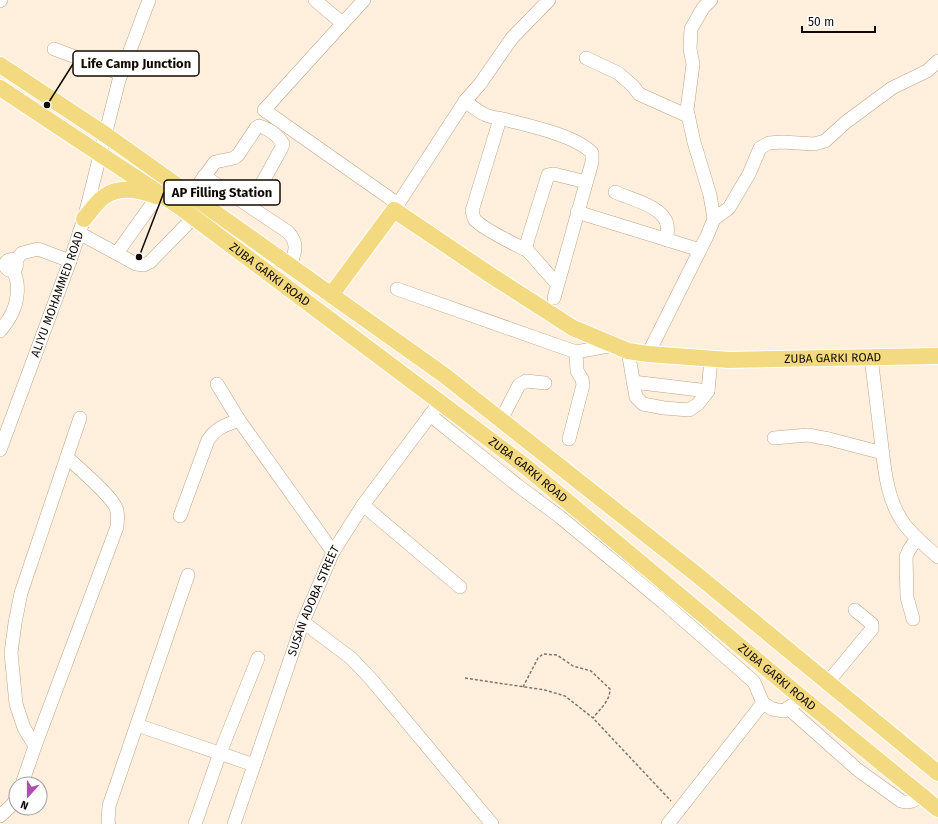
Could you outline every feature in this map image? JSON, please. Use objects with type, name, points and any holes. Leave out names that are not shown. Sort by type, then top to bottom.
[{"type":"main road","name":"ZUBA GARKI ROAD","points":[[0,65],[106,135],[185,201],[194,217],[525,466],[802,698],[938,809]]},
{"type":"main road","name":"ZUBA GARKI ROAD","points":[[0,88],[99,154],[185,201],[290,266],[444,374],[696,574],[938,773]]},
{"type":"main road","points":[[81,226],[104,196],[115,191],[139,191],[157,197],[185,201]]},
{"type":"main road","points":[[331,295],[396,207]]},
{"type":"main road","name":"ZUBA GARKI ROAD","points":[[396,207],[492,276],[573,328],[621,348],[648,354],[728,360],[938,356]]},
{"type":"street","name":"ALIYU MOHAMMED ROAD","points":[[0,450],[70,261],[81,226],[99,154],[106,135],[121,74],[149,0]]},
{"type":"street","points":[[315,0],[342,23]]},
{"type":"street","points":[[364,0],[264,110],[396,207],[465,101],[480,84],[512,38],[549,0]]},
{"type":"street","points":[[711,0],[703,8],[691,29],[690,49],[693,64],[687,110],[710,195],[714,219]]},
{"type":"street","points":[[54,49],[121,74]]},
{"type":"street","points":[[586,58],[618,73],[640,94],[688,116]]},
{"type":"street","points":[[648,354],[714,219],[729,208],[749,174],[760,148],[769,143],[782,142],[814,144],[825,141],[846,122],[892,88],[927,71],[938,61]]},
{"type":"street","points":[[465,101],[479,112],[487,116],[562,136],[577,142],[592,153],[592,162],[554,298]]},
{"type":"street","points":[[500,119],[472,211],[473,216],[477,221],[493,232],[528,252],[557,284]]},
{"type":"street","points":[[185,201],[215,162],[234,158],[238,155],[256,128],[259,126],[280,138],[283,144],[256,194]]},
{"type":"street","points":[[528,252],[526,247],[528,239],[548,175],[550,173],[586,182]]},
{"type":"street","points":[[204,176],[288,232],[295,242],[295,254],[290,266]]},
{"type":"street","points":[[615,192],[657,210],[664,217],[667,225],[667,240]]},
{"type":"street","points":[[117,253],[157,197]]},
{"type":"street","points":[[578,212],[700,250]]},
{"type":"street","points":[[81,226],[117,253],[136,264],[144,265],[150,262],[194,217]]},
{"type":"street","points":[[0,332],[12,313],[18,293],[14,266],[22,253],[38,249],[70,261]]},
{"type":"street","points":[[397,289],[576,352],[621,348],[633,382],[636,398],[643,404],[664,408],[689,410],[698,404],[708,391],[712,359]]},
{"type":"street","points":[[569,439],[583,385],[582,379],[577,371],[576,352]]},
{"type":"street","points":[[871,357],[883,453],[890,493],[896,511],[905,525],[938,557]]},
{"type":"street","points":[[501,420],[519,385],[526,381],[546,383]]},
{"type":"street","points":[[633,382],[708,391]]},
{"type":"street","points":[[217,384],[238,420],[334,552]]},
{"type":"street","name":"SUSAN ADOBA STREET","points":[[234,824],[303,622],[334,552],[363,505],[440,402]]},
{"type":"street","points":[[430,415],[499,471],[560,517],[663,602],[754,682],[763,703],[772,709],[784,711],[802,698]]},
{"type":"street","points":[[35,746],[24,728],[16,704],[12,653],[15,623],[21,593],[80,418]]},
{"type":"street","points":[[180,516],[208,440],[212,433],[218,428],[238,420]]},
{"type":"street","points":[[774,438],[808,435],[883,453]]},
{"type":"street","points":[[25,776],[117,527],[118,517],[116,508],[105,494],[67,457]]},
{"type":"street","points":[[363,505],[460,587]]},
{"type":"street","points":[[913,619],[907,597],[906,557],[917,538]]},
{"type":"street","points":[[109,824],[109,806],[138,725],[188,575]]},
{"type":"street","points":[[827,683],[872,629],[872,624],[855,610]]},
{"type":"street","points":[[303,622],[351,658],[371,679],[492,824]]},
{"type":"street","points":[[195,824],[220,753],[258,658]]},
{"type":"street","points":[[668,824],[763,703]]},
{"type":"street","points":[[788,708],[858,770],[901,801],[914,801],[922,796]]},
{"type":"street","points":[[138,725],[254,765]]},
{"type":"street","points":[[0,816],[8,809]]},
{"type":"path","points":[[523,687],[538,658],[543,654],[557,655],[573,666],[591,671],[610,689],[608,700],[593,718]]},
{"type":"path","points":[[466,678],[545,690],[565,696],[593,718],[679,810]]},
{"type":"place","name":"Life Camp Junction","points":[[47,105]]},
{"type":"place","name":"AP Filling Station","points":[[139,257]]}]
